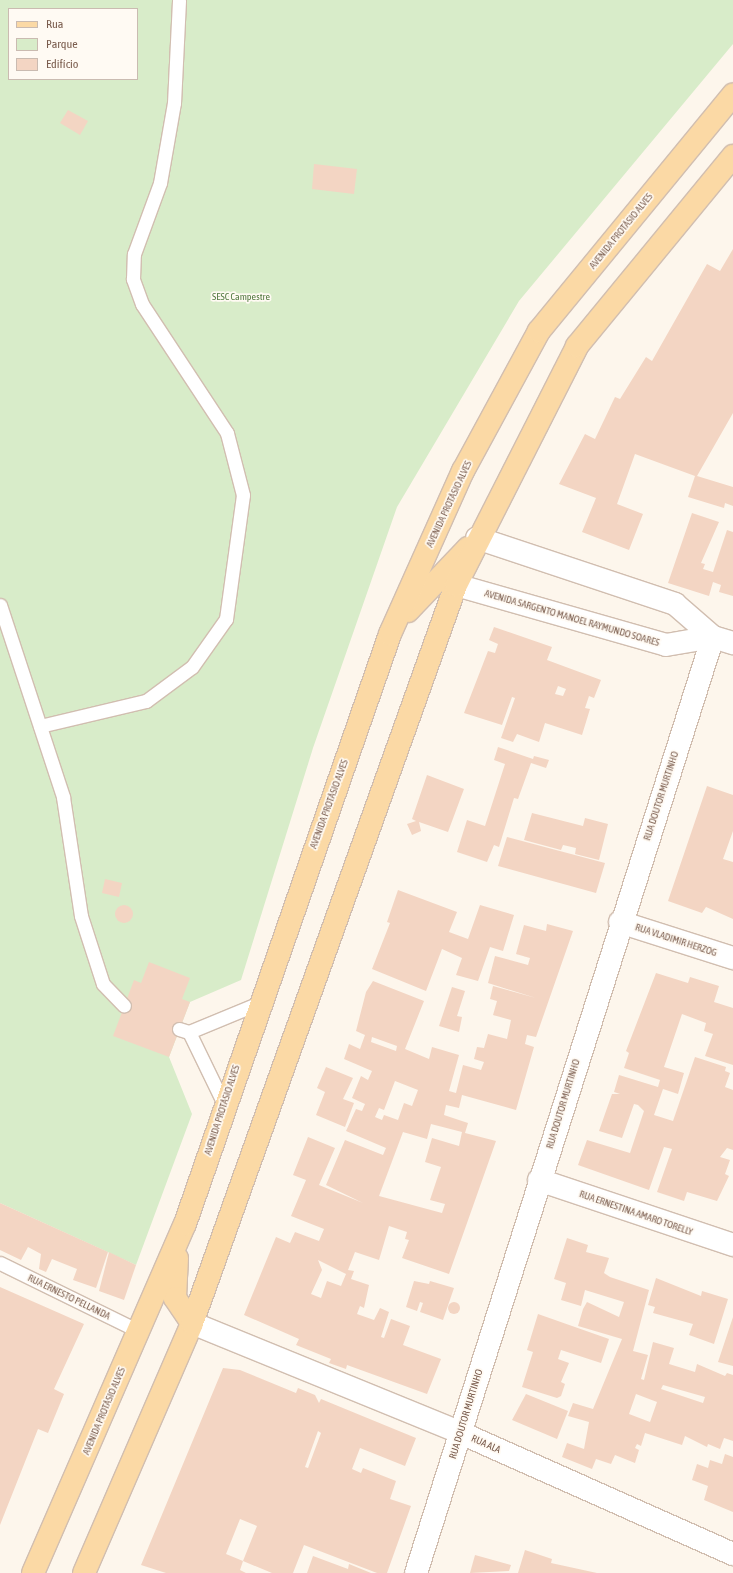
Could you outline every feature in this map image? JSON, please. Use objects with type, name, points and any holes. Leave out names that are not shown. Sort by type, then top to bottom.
[{"type":"main road","name":"AVENIDA PROTÁSIO ALVES","points":[[34,1573],[185,1224],[259,1003],[390,634],[463,471],[539,331],[733,95]]},
{"type":"main road","points":[[84,1573],[192,1323],[456,585],[478,538],[577,346],[733,156]]},
{"type":"main road","points":[[390,634],[433,581],[478,538]]},
{"type":"main road","points":[[185,1224],[173,1284],[175,1298],[192,1323]]},
{"type":"street","points":[[478,538],[675,604],[723,640]]},
{"type":"street","name":"AVENIDA SARGENTO MANOEL RAYMUNDO SOARES","points":[[456,585],[666,645],[723,640]]},
{"type":"street","name":"RUA DOUTOR MURTINHO","points":[[416,1573],[620,922],[723,640]]},
{"type":"street","name":"RUA VLADIMIR HERZOG","points":[[620,922],[733,958]]},
{"type":"street","name":"RUA ERNESTINA AMARO TORELLY","points":[[539,1180],[733,1245]]},
{"type":"street","name":"RUA ALA","points":[[192,1323],[460,1433],[733,1554]]},
{"type":"lane","points":[[40,726],[146,701],[192,667],[226,619],[243,495],[227,433],[142,304],[133,279],[134,254],[160,183],[174,103],[179,0]]},
{"type":"lane","points":[[1,608],[64,797],[81,916],[103,984],[124,1006]]},
{"type":"lane","points":[[224,1104],[184,1030],[259,1003]]},
{"type":"lane","name":"RUA ERNESTO PELLANDA","points":[[0,1262],[139,1331]]},
{"type":"green space","name":"SESC Campestre","points":[[0,0],[733,0],[733,44],[519,301],[397,507],[313,748],[241,980],[190,1002],[169,1057],[192,1114],[136,1265],[0,1203]]},
{"type":"building","points":[[68,110],[88,121],[80,135],[60,123]]},
{"type":"building","points":[[314,164],[357,169],[354,194],[312,189]]},
{"type":"building","points":[[733,249],[733,413],[697,476],[733,487],[733,506],[725,503],[724,508],[688,497],[695,476],[635,454],[617,504],[643,514],[629,550],[582,532],[596,498],[559,484],[585,434],[595,439],[615,397],[620,399],[646,357],[652,361],[707,264],[720,271]]},
{"type":"building","points":[[692,513],[719,522],[701,563],[705,564],[703,569],[713,572],[727,530],[733,532],[733,596],[719,592],[721,585],[713,582],[709,596],[668,583]]},
{"type":"building","points":[[494,627],[552,647],[547,660],[601,680],[594,698],[589,696],[585,708],[590,709],[582,735],[545,723],[539,742],[517,734],[513,742],[501,738],[515,698],[512,697],[502,725],[464,713],[488,651],[495,653],[498,644],[489,640]],"holes":[[[558,686],[566,689],[563,696],[555,694]]]},
{"type":"building","points":[[498,747],[533,759],[534,756],[549,760],[546,768],[531,763],[518,799],[514,798],[499,847],[494,845],[487,862],[457,852],[467,820],[485,826],[505,764],[494,760]]},
{"type":"building","points":[[427,775],[464,789],[448,832],[419,822],[421,831],[412,835],[407,824],[416,821],[412,819]]},
{"type":"building","points":[[707,786],[733,795],[733,831],[723,859],[733,862],[733,919],[706,907],[702,913],[668,901]]},
{"type":"building","points":[[532,813],[583,826],[585,818],[608,824],[599,860],[575,854],[576,848],[563,845],[561,850],[524,840]]},
{"type":"building","points":[[507,837],[605,863],[596,893],[498,866]]},
{"type":"building","points":[[105,879],[122,883],[119,897],[102,893]]},
{"type":"building","points":[[398,890],[457,912],[449,932],[468,939],[480,905],[514,915],[503,951],[490,947],[478,981],[456,975],[462,958],[442,949],[426,991],[372,969],[390,923],[387,922]]},
{"type":"building","points":[[120,905],[128,905],[133,910],[131,921],[128,923],[120,923],[115,918],[115,910]]},
{"type":"building","points":[[547,924],[573,931],[536,1037],[527,1035],[525,1044],[534,1047],[516,1110],[462,1095],[459,1108],[446,1105],[444,1115],[468,1123],[465,1133],[496,1141],[449,1274],[402,1258],[409,1240],[405,1239],[407,1232],[389,1226],[379,1260],[355,1252],[348,1270],[354,1271],[351,1279],[369,1285],[364,1308],[360,1306],[357,1314],[374,1320],[380,1308],[389,1312],[381,1337],[384,1338],[391,1319],[410,1326],[403,1345],[441,1359],[427,1394],[347,1365],[346,1369],[329,1363],[331,1359],[296,1345],[299,1339],[244,1315],[276,1237],[290,1243],[295,1232],[319,1241],[324,1229],[291,1216],[306,1180],[293,1175],[308,1137],[335,1148],[319,1185],[363,1203],[326,1185],[345,1140],[383,1155],[386,1148],[346,1131],[356,1109],[362,1111],[365,1104],[352,1098],[361,1076],[368,1080],[372,1071],[344,1059],[349,1044],[360,1049],[365,1035],[356,1031],[366,992],[373,981],[424,1001],[405,1049],[429,1059],[432,1047],[459,1055],[449,1091],[456,1093],[463,1065],[481,1070],[484,1062],[474,1059],[477,1047],[484,1048],[488,1034],[507,1039],[511,1020],[493,1015],[497,1001],[490,999],[493,986],[536,998],[488,983],[495,956],[528,965],[530,958],[516,954],[524,925],[546,931]],"holes":[[[372,1037],[397,1046],[396,1051],[371,1042]],[[395,1081],[418,1090],[412,1106],[404,1103],[398,1120],[384,1115],[382,1120],[375,1117],[379,1108],[384,1110]],[[431,1124],[462,1132],[459,1146],[432,1138],[425,1162],[441,1167],[430,1200],[445,1204],[442,1213],[379,1196],[403,1132],[427,1139]],[[318,1260],[346,1274],[341,1286],[327,1281],[321,1298],[311,1294],[322,1270]]]},
{"type":"building","points":[[149,962],[190,978],[182,999],[190,1002],[169,1057],[113,1036],[134,980],[141,983]]},
{"type":"building","points":[[656,973],[688,983],[690,977],[719,986],[714,1002],[733,1008],[733,1065],[705,1056],[713,1034],[704,1031],[706,1023],[682,1014],[664,1067],[684,1073],[678,1094],[663,1089],[654,1115],[673,1121],[695,1057],[726,1067],[725,1071],[730,1073],[725,1087],[733,1090],[733,1150],[727,1148],[720,1157],[730,1160],[725,1174],[729,1176],[717,1201],[687,1192],[684,1201],[657,1192],[672,1149],[664,1147],[649,1190],[578,1165],[587,1140],[630,1153],[644,1111],[638,1105],[634,1104],[622,1138],[599,1131],[612,1094],[620,1094],[614,1092],[619,1075],[658,1087],[660,1080],[624,1068],[629,1053],[626,1051]]},
{"type":"building","points":[[452,987],[465,991],[457,1016],[462,1017],[459,1032],[439,1026]]},
{"type":"building","points":[[326,1067],[353,1078],[343,1099],[354,1103],[345,1127],[316,1115],[325,1092],[317,1088]]},
{"type":"building","points":[[0,1203],[108,1252],[96,1288],[73,1280],[77,1269],[52,1259],[46,1272],[39,1269],[41,1254],[28,1247],[21,1260],[0,1250]]},
{"type":"building","points":[[567,1238],[588,1245],[586,1252],[609,1258],[604,1273],[610,1277],[649,1290],[633,1351],[648,1355],[641,1379],[644,1380],[653,1342],[674,1348],[669,1364],[695,1372],[697,1364],[725,1376],[727,1373],[733,1375],[733,1441],[724,1438],[720,1449],[708,1444],[707,1447],[685,1436],[682,1445],[645,1433],[641,1446],[637,1444],[635,1448],[639,1450],[635,1463],[615,1455],[611,1464],[596,1459],[592,1469],[562,1457],[567,1443],[584,1449],[589,1422],[568,1416],[573,1403],[593,1409],[622,1339],[578,1326],[583,1309],[587,1302],[619,1317],[624,1302],[585,1290],[581,1306],[561,1300],[566,1283],[554,1279]],"holes":[[[663,1385],[705,1397],[703,1403],[661,1389]],[[636,1394],[657,1402],[650,1422],[629,1414]]]},
{"type":"building","points":[[109,1252],[136,1265],[124,1300],[99,1291]]},
{"type":"building","points":[[656,1278],[701,1296],[702,1291],[728,1299],[714,1344],[689,1335],[693,1324],[653,1313],[655,1307],[648,1305]]},
{"type":"building","points":[[414,1281],[429,1284],[430,1281],[454,1288],[443,1320],[420,1312],[423,1303],[420,1302],[417,1311],[406,1307]]},
{"type":"building","points":[[0,1287],[84,1324],[54,1389],[64,1394],[48,1433],[38,1429],[0,1525]]},
{"type":"building","points":[[452,1302],[456,1302],[460,1308],[456,1314],[452,1314],[448,1310],[448,1306]]},
{"type":"building","points":[[538,1314],[609,1339],[601,1363],[561,1350],[558,1359],[569,1363],[561,1382],[565,1384],[561,1396],[557,1398],[522,1387],[533,1352],[527,1350]]},
{"type":"building","points":[[733,1317],[733,1366],[718,1362]]},
{"type":"building","points":[[223,1368],[240,1370],[296,1393],[298,1388],[315,1395],[319,1403],[321,1399],[416,1438],[405,1466],[360,1448],[352,1469],[361,1473],[363,1468],[396,1481],[390,1499],[411,1506],[387,1573],[377,1573],[304,1545],[293,1573],[272,1573],[243,1561],[240,1570],[246,1573],[166,1573],[141,1565]],"holes":[[[318,1431],[321,1433],[308,1468],[305,1467]],[[240,1519],[257,1526],[243,1561],[226,1554]]]},
{"type":"building","points":[[526,1394],[568,1411],[557,1439],[512,1420]]},
{"type":"building","points":[[725,1454],[733,1457],[733,1512],[704,1500],[708,1486],[692,1480],[697,1464],[708,1468],[710,1460],[722,1464]]},
{"type":"building","points":[[525,1550],[552,1559],[551,1563],[597,1573],[518,1573]]},
{"type":"building","points":[[475,1555],[511,1565],[509,1571],[470,1573]]},
{"type":"building","points":[[313,1556],[348,1569],[349,1564],[371,1573],[307,1573]]}]
